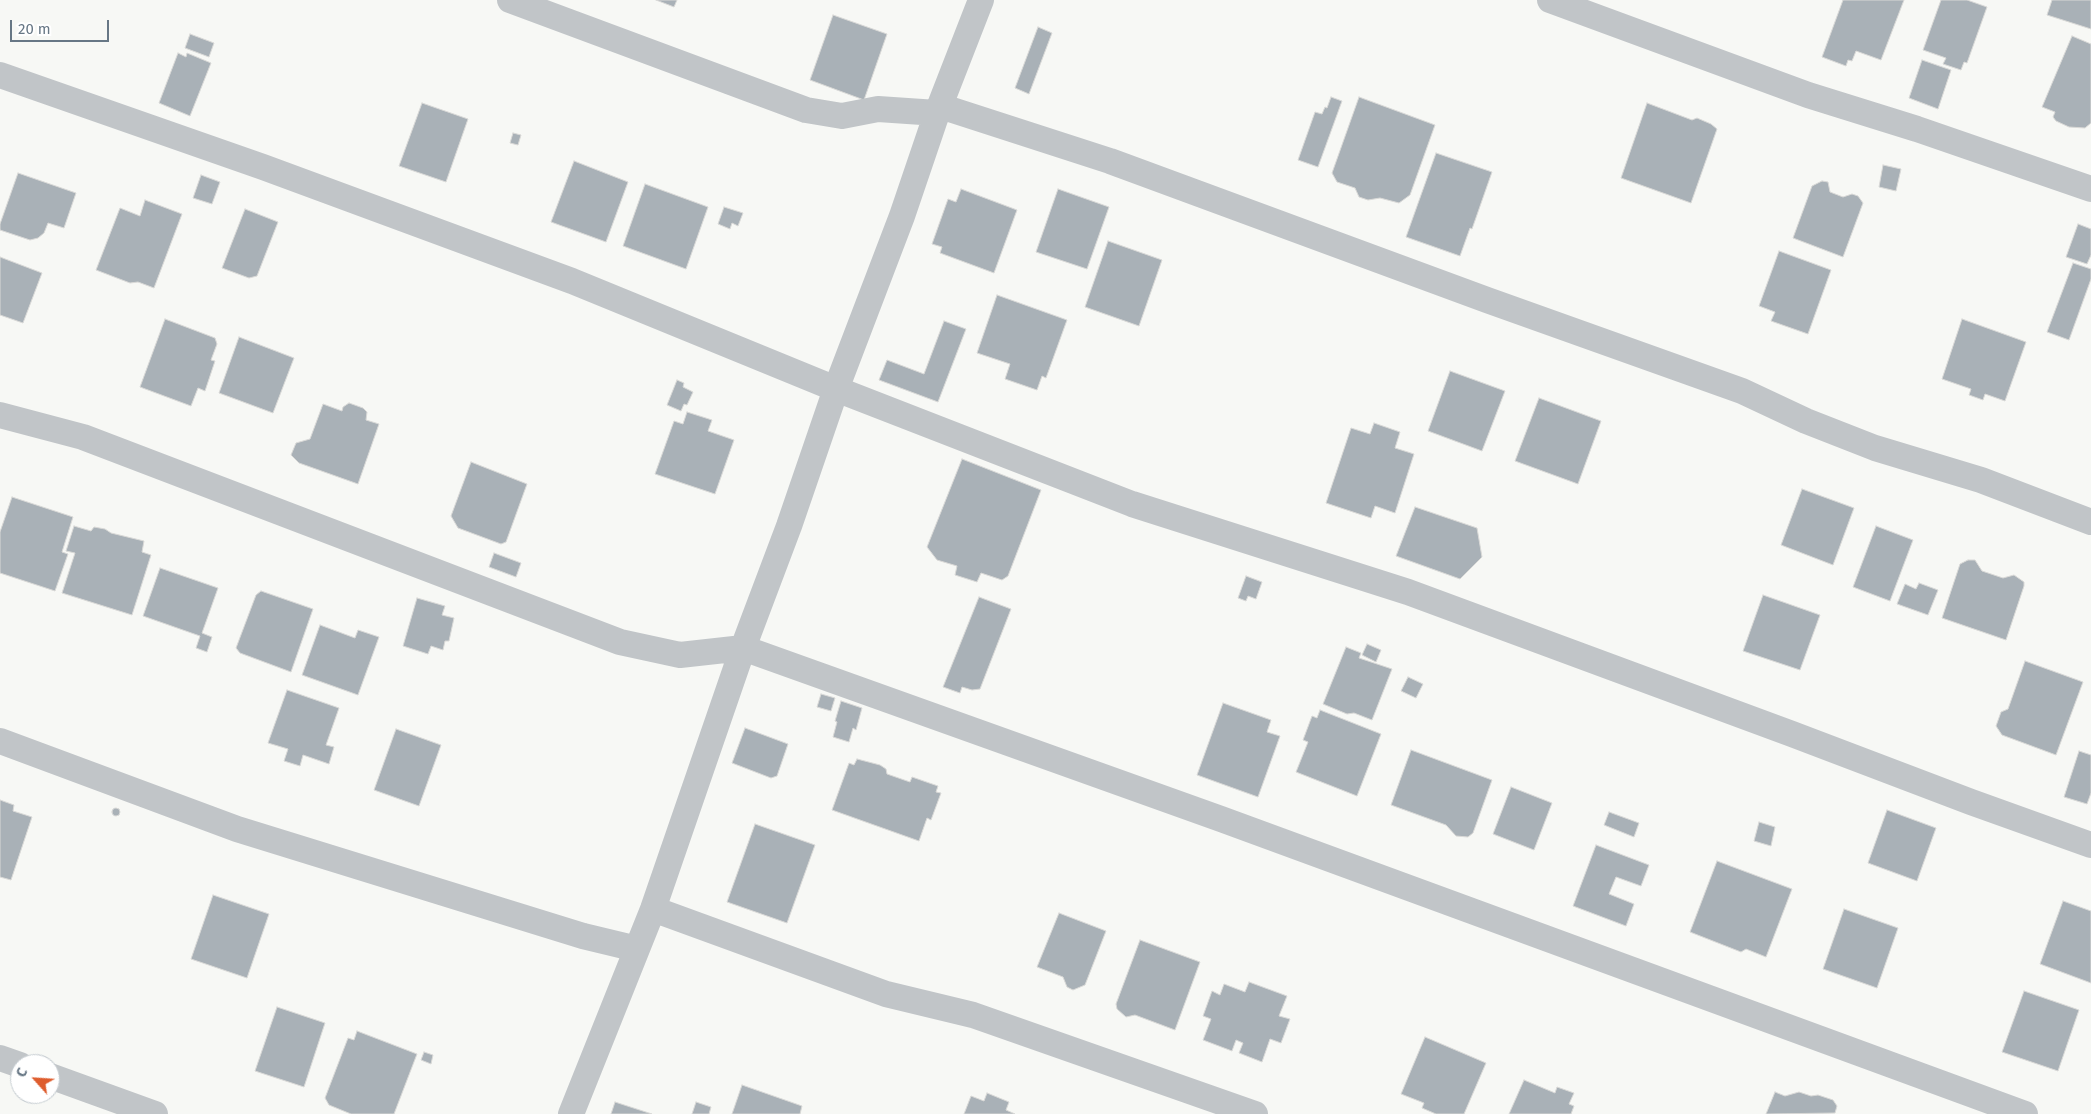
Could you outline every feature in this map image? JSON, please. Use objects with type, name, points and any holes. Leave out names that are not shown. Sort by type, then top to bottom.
[{"type":"street","points":[[510,0],[806,110],[842,116],[878,109],[938,109],[1110,160],[1487,300],[1742,391],[1806,421],[1875,448],[1981,480],[2091,522]]},
{"type":"street","points":[[572,1114],[653,909],[743,648],[789,526],[836,389],[902,216],[938,109],[982,0]]},
{"type":"street","points":[[1550,0],[1808,95],[1917,129],[2091,189]]},
{"type":"street","points":[[0,75],[263,167],[572,281],[836,389],[1132,504],[1408,592],[2091,845]]},
{"type":"street","points":[[0,415],[83,437],[620,642],[680,655],[743,648],[1221,819],[2025,1114]]},
{"type":"street","points":[[0,741],[237,829],[583,936],[638,949]]},
{"type":"street","points":[[653,909],[886,994],[973,1015],[1254,1114]]},
{"type":"street","points":[[60,1080],[155,1114]]},
{"type":"building","points":[[656,0],[677,0],[674,7]]},
{"type":"building","points":[[1843,0],[1904,0],[1881,60],[1856,51],[1852,61],[1848,60],[1846,66],[1822,57]]},
{"type":"building","points":[[1941,0],[1967,0],[1987,7],[1967,63],[1964,62],[1961,70],[1943,64],[1946,58],[1923,50]]},
{"type":"building","points":[[2052,0],[2091,0],[2091,29],[2047,15]]},
{"type":"building","points":[[833,15],[887,34],[864,100],[810,80]]},
{"type":"building","points":[[1038,27],[1052,33],[1029,94],[1015,88]]},
{"type":"building","points":[[190,34],[214,43],[209,57],[185,48]]},
{"type":"building","points":[[2072,36],[2091,44],[2091,123],[2085,128],[2069,127],[2056,121],[2053,117],[2055,112],[2042,107]]},
{"type":"building","points":[[178,53],[186,57],[187,53],[211,63],[190,116],[159,103]]},
{"type":"building","points":[[1922,60],[1951,70],[1938,109],[1909,98]]},
{"type":"building","points":[[1331,97],[1342,101],[1318,167],[1298,160],[1315,112],[1322,114],[1325,107],[1327,108]]},
{"type":"building","points":[[1359,97],[1435,125],[1410,195],[1399,203],[1380,198],[1368,200],[1359,197],[1355,188],[1337,182],[1332,173]]},
{"type":"building","points":[[422,103],[468,119],[446,182],[399,166]]},
{"type":"building","points":[[1647,103],[1692,120],[1697,118],[1717,129],[1691,203],[1621,178]]},
{"type":"building","points":[[513,133],[521,135],[518,145],[510,143]]},
{"type":"building","points":[[1436,153],[1492,172],[1472,229],[1470,228],[1460,256],[1406,237]]},
{"type":"building","points":[[574,161],[628,182],[606,242],[551,222]]},
{"type":"building","points":[[1883,165],[1901,169],[1896,191],[1879,187]]},
{"type":"building","points":[[18,173],[76,193],[64,228],[48,223],[44,233],[38,238],[30,240],[0,230],[0,224]]},
{"type":"building","points":[[201,175],[220,182],[212,204],[193,198]]},
{"type":"building","points":[[1822,181],[1828,182],[1830,192],[1843,197],[1852,194],[1858,196],[1863,203],[1843,257],[1793,238],[1812,186]]},
{"type":"building","points":[[645,184],[708,207],[686,269],[623,246]]},
{"type":"building","points":[[961,189],[1017,210],[994,273],[940,253],[942,247],[932,244],[948,199],[956,202]]},
{"type":"building","points":[[1058,189],[1109,207],[1087,269],[1036,252]]},
{"type":"building","points":[[145,200],[182,214],[154,288],[138,282],[130,283],[96,270],[120,208],[140,216]]},
{"type":"building","points":[[724,207],[743,213],[738,226],[732,223],[730,229],[718,224]]},
{"type":"building","points":[[245,209],[278,222],[257,276],[249,278],[222,268]]},
{"type":"building","points":[[2078,224],[2091,229],[2091,255],[2087,264],[2066,257]]},
{"type":"building","points":[[1108,241],[1162,260],[1139,326],[1085,307]]},
{"type":"building","points":[[1779,251],[1831,270],[1808,334],[1771,321],[1775,312],[1759,306]]},
{"type":"building","points":[[0,257],[42,273],[23,323],[0,315]]},
{"type":"building","points":[[2073,263],[2091,269],[2091,279],[2069,340],[2047,332]]},
{"type":"building","points":[[997,295],[1067,320],[1046,378],[1042,376],[1037,390],[1005,379],[1010,364],[977,353]]},
{"type":"building","points":[[165,319],[215,338],[217,344],[211,360],[215,361],[205,391],[198,388],[191,406],[140,387]]},
{"type":"building","points":[[1962,319],[2026,342],[2005,401],[1985,394],[1983,400],[1969,395],[1971,389],[1942,379]]},
{"type":"building","points":[[944,321],[966,329],[938,402],[879,380],[887,360],[924,374]]},
{"type":"building","points":[[239,337],[294,358],[273,413],[219,393]]},
{"type":"building","points":[[1450,371],[1505,391],[1482,451],[1428,431]]},
{"type":"building","points":[[677,380],[684,383],[683,387],[693,392],[687,405],[684,404],[681,411],[667,405]]},
{"type":"building","points":[[1539,398],[1601,421],[1578,484],[1515,461]]},
{"type":"building","points":[[349,403],[363,408],[367,412],[366,420],[379,424],[358,484],[299,463],[291,455],[296,443],[310,439],[323,404],[342,411],[343,407]]},
{"type":"building","points":[[687,412],[712,420],[708,431],[734,440],[715,494],[655,474],[674,421],[683,424]]},
{"type":"building","points":[[1374,423],[1400,432],[1395,448],[1414,454],[1395,513],[1375,506],[1371,518],[1326,503],[1351,428],[1370,434]]},
{"type":"building","points":[[962,459],[1041,490],[1008,576],[1002,580],[981,573],[977,582],[955,575],[957,566],[937,560],[927,547]]},
{"type":"building","points":[[471,462],[527,484],[506,542],[501,544],[458,528],[451,516]]},
{"type":"building","points":[[1802,489],[1854,508],[1833,565],[1781,545]]},
{"type":"building","points":[[12,497],[73,517],[62,552],[68,554],[55,591],[0,573],[0,532]]},
{"type":"building","points":[[1415,507],[1477,528],[1482,557],[1460,579],[1396,556]]},
{"type":"building","points":[[74,526],[91,531],[94,527],[105,529],[111,533],[144,541],[142,552],[151,555],[132,615],[62,593],[75,553],[66,551]]},
{"type":"building","points":[[1876,526],[1913,540],[1890,601],[1853,587]]},
{"type":"building","points":[[494,553],[521,563],[516,577],[489,567]]},
{"type":"building","points":[[1968,560],[1975,560],[1982,571],[2003,578],[2014,575],[2024,582],[2006,640],[1942,618],[1960,564]]},
{"type":"building","points":[[160,568],[218,588],[202,633],[212,637],[207,652],[196,648],[200,636],[143,616]]},
{"type":"building","points":[[1246,576],[1262,582],[1256,599],[1248,596],[1246,601],[1238,598]]},
{"type":"building","points":[[1919,583],[1938,590],[1928,615],[1897,604],[1905,584],[1916,589]]},
{"type":"building","points":[[261,591],[313,609],[291,672],[240,653],[236,648],[256,595]]},
{"type":"building","points":[[1763,595],[1820,615],[1800,670],[1743,651]]},
{"type":"building","points":[[979,597],[1011,609],[980,689],[972,690],[962,687],[960,693],[943,687]]},
{"type":"building","points":[[417,598],[445,606],[442,615],[454,618],[449,641],[445,641],[443,650],[431,646],[428,654],[403,646]]},
{"type":"building","points":[[320,625],[355,638],[358,630],[379,637],[358,695],[302,675]]},
{"type":"building","points":[[1367,644],[1381,650],[1376,662],[1362,655]]},
{"type":"building","points":[[1346,647],[1361,653],[1359,658],[1392,669],[1372,720],[1354,713],[1347,714],[1323,704]]},
{"type":"building","points":[[2025,661],[2083,682],[2056,755],[2002,735],[1996,726],[2001,712],[2008,709]]},
{"type":"building","points":[[1408,677],[1423,684],[1416,698],[1401,691]]},
{"type":"building","points":[[287,690],[339,708],[326,745],[334,747],[329,764],[303,755],[300,766],[284,761],[288,749],[268,743]]},
{"type":"building","points":[[821,694],[835,698],[831,711],[817,707]]},
{"type":"building","points":[[841,701],[862,708],[856,730],[853,728],[849,742],[833,737],[837,722],[835,721]]},
{"type":"building","points":[[1223,703],[1271,720],[1267,732],[1280,736],[1258,797],[1197,775]]},
{"type":"building","points":[[1320,710],[1381,734],[1357,796],[1296,772],[1308,742],[1303,740],[1312,716],[1317,718]]},
{"type":"building","points":[[745,728],[788,744],[777,776],[771,778],[732,763]]},
{"type":"building","points":[[396,729],[441,745],[419,806],[374,790]]},
{"type":"building","points":[[1411,750],[1492,780],[1473,833],[1468,837],[1456,836],[1446,825],[1391,805]]},
{"type":"building","points":[[2079,751],[2091,755],[2091,793],[2087,804],[2064,797]]},
{"type":"building","points":[[857,759],[880,765],[886,769],[887,774],[910,782],[912,777],[938,786],[936,792],[941,793],[931,820],[927,818],[919,841],[832,810],[849,763],[854,765]]},
{"type":"building","points":[[1511,787],[1552,803],[1534,850],[1493,834]]},
{"type":"building","points":[[0,800],[14,805],[13,811],[32,817],[11,880],[0,877]]},
{"type":"building","points":[[116,808],[120,812],[116,816],[112,812]]},
{"type":"building","points":[[1887,810],[1936,828],[1917,881],[1868,863]]},
{"type":"building","points":[[1609,812],[1639,823],[1634,837],[1604,825]]},
{"type":"building","points":[[1759,822],[1775,827],[1771,846],[1754,841]]},
{"type":"building","points":[[755,824],[815,845],[787,923],[727,902]]},
{"type":"building","points":[[1596,845],[1649,865],[1641,886],[1616,877],[1609,894],[1634,904],[1626,926],[1573,906]]},
{"type":"building","points":[[1717,861],[1792,889],[1766,957],[1746,949],[1741,952],[1690,932]]},
{"type":"building","points":[[213,895],[269,914],[247,978],[191,959]]},
{"type":"building","points":[[2063,901],[2091,911],[2091,983],[2040,964]]},
{"type":"building","points":[[1844,909],[1898,928],[1877,988],[1823,969]]},
{"type":"building","points":[[1059,913],[1106,931],[1085,985],[1073,990],[1067,987],[1063,977],[1037,967]]},
{"type":"building","points":[[1140,940],[1200,962],[1175,1030],[1135,1015],[1126,1017],[1117,1009],[1116,1004]]},
{"type":"building","points":[[1249,982],[1287,996],[1279,1016],[1290,1019],[1281,1043],[1270,1039],[1262,1062],[1239,1053],[1243,1043],[1236,1040],[1232,1051],[1203,1040],[1211,1019],[1203,1016],[1212,991],[1220,995],[1224,984],[1245,992]]},
{"type":"building","points":[[2024,991],[2079,1010],[2058,1071],[2002,1052]]},
{"type":"building","points":[[277,1007],[325,1023],[304,1087],[255,1071]]},
{"type":"building","points":[[357,1031],[417,1054],[394,1114],[351,1114],[329,1105],[325,1098],[348,1038],[354,1040]]},
{"type":"building","points":[[1425,1037],[1486,1063],[1464,1114],[1436,1114],[1422,1108],[1424,1103],[1401,1094]]},
{"type":"building","points":[[424,1052],[433,1055],[431,1064],[421,1060]]},
{"type":"building","points":[[1524,1080],[1555,1093],[1557,1087],[1574,1093],[1569,1104],[1574,1106],[1571,1114],[1509,1114]]},
{"type":"building","points":[[742,1085],[802,1106],[800,1114],[732,1114]]},
{"type":"building","points":[[1775,1092],[1785,1096],[1799,1092],[1833,1100],[1837,1106],[1835,1113],[1766,1114]]},
{"type":"building","points":[[987,1093],[1009,1102],[1006,1110],[1015,1114],[964,1114],[971,1096],[984,1101]]},
{"type":"building","points":[[615,1102],[652,1114],[611,1114]]},
{"type":"building","points":[[696,1102],[711,1107],[709,1114],[692,1114]]}]
